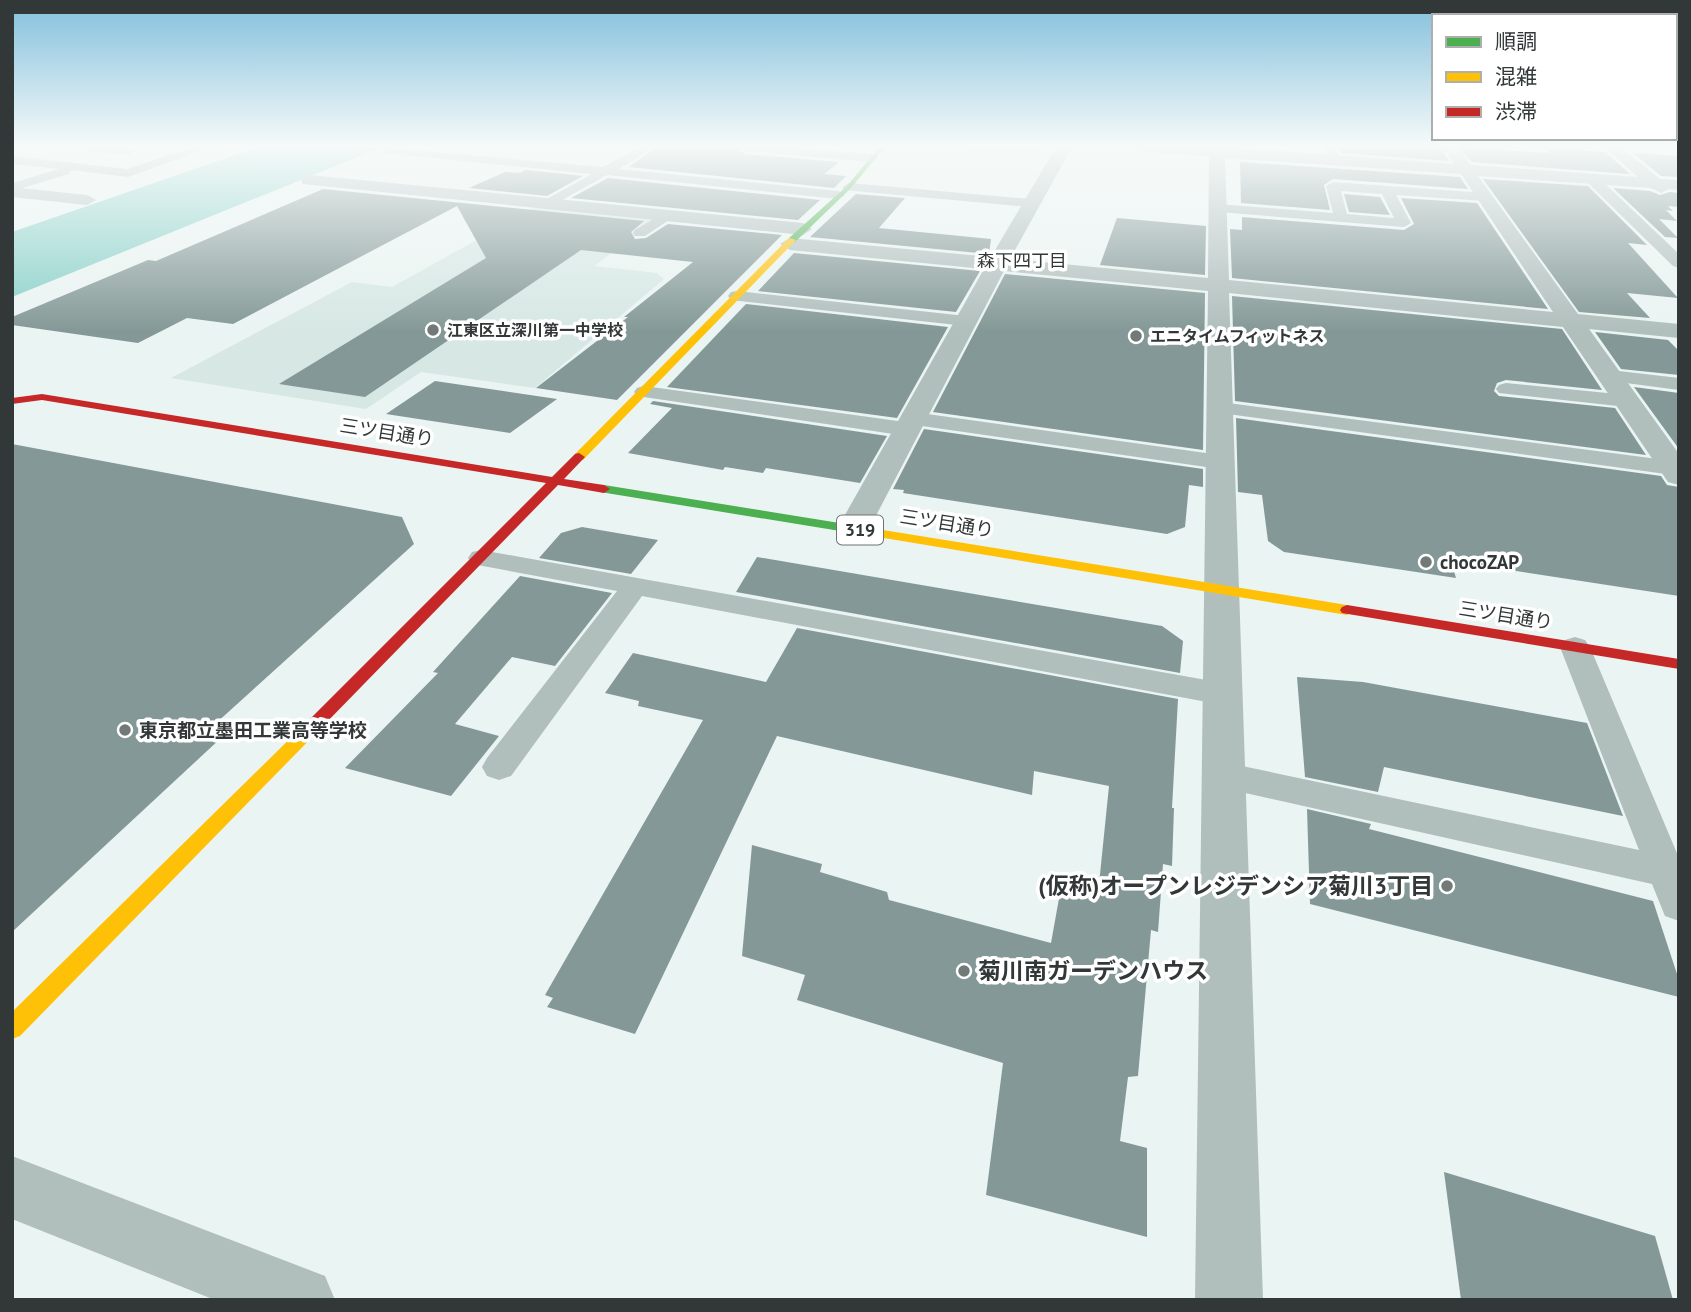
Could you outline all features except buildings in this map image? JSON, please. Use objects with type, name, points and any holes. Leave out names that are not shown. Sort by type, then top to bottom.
[{"type":"main road","points":[[12,1028],[826,208]]},
{"type":"main road","points":[[26,383],[42,397]]},
{"type":"main road","name":"三ツ目通り","points":[[12,401],[42,397],[1679,664]]},
{"type":"street","points":[[594,208],[667,215],[997,264],[1679,331]]},
{"type":"street","points":[[853,529],[1027,208]]},
{"type":"street","points":[[1217,208],[1229,1300]]},
{"type":"street","points":[[1493,208],[1676,472]]},
{"type":"street","points":[[12,1187],[301,1300]]},
{"type":"lane","points":[[1220,208],[1404,223],[1396,208]]},
{"type":"lane","points":[[1339,208],[1341,218]]},
{"type":"lane","points":[[1622,208],[1679,263]]},
{"type":"lane","points":[[640,233],[667,215]]},
{"type":"lane","points":[[737,296],[966,321]]},
{"type":"lane","points":[[1610,376],[1679,384]]},
{"type":"lane","points":[[1506,389],[1627,401]]},
{"type":"lane","points":[[644,392],[1220,462]]},
{"type":"lane","points":[[1220,408],[1676,472]]},
{"type":"lane","points":[[481,558],[1223,694]]},
{"type":"lane","points":[[499,767],[635,587]]},
{"type":"lane","points":[[1575,648],[1679,904]]},
{"type":"lane","points":[[1223,775],[1665,871]]},
{"type":"shaded area","points":[[81,208],[231,208],[12,297],[12,232]]},
{"type":"shaded area","name":"江東区立深川第一中学校","points":[[534,208],[559,208],[659,219],[594,266],[657,273],[664,279],[535,388],[421,372],[366,409],[171,378],[352,282],[392,287]]},
{"type":"traffic: fast","points":[[792,240],[826,208]]},
{"type":"traffic: fast","points":[[604,489],[883,534]]},
{"type":"traffic: slow","points":[[579,457],[792,240]]},
{"type":"traffic: slow","points":[[883,534],[1347,610]]},
{"type":"traffic: slow","points":[[12,1028],[316,723]]},
{"type":"traffic: jam","points":[[12,401],[42,397],[604,489]]},
{"type":"traffic: jam","points":[[316,723],[579,457]]},
{"type":"traffic: jam","points":[[1347,610],[1679,664]]},
{"type":"place","name":"江東区立深川第一中学校","points":[[433,330]]},
{"type":"place","name":"エニタイムフィットネス","points":[[1136,336]]},
{"type":"place","name":"chocoZAP","points":[[1426,562]]},
{"type":"place","name":"東京都立墨田工業高等学校","points":[[125,730]]},
{"type":"place","name":"(仮称)オープンレジデンシア菊川3丁目","points":[[1447,886]]},
{"type":"place","name":"菊川南ガーデンハウス","points":[[964,971]]},
{"type":"district","name":"森下四丁目","points":[[1022,261]]}]
